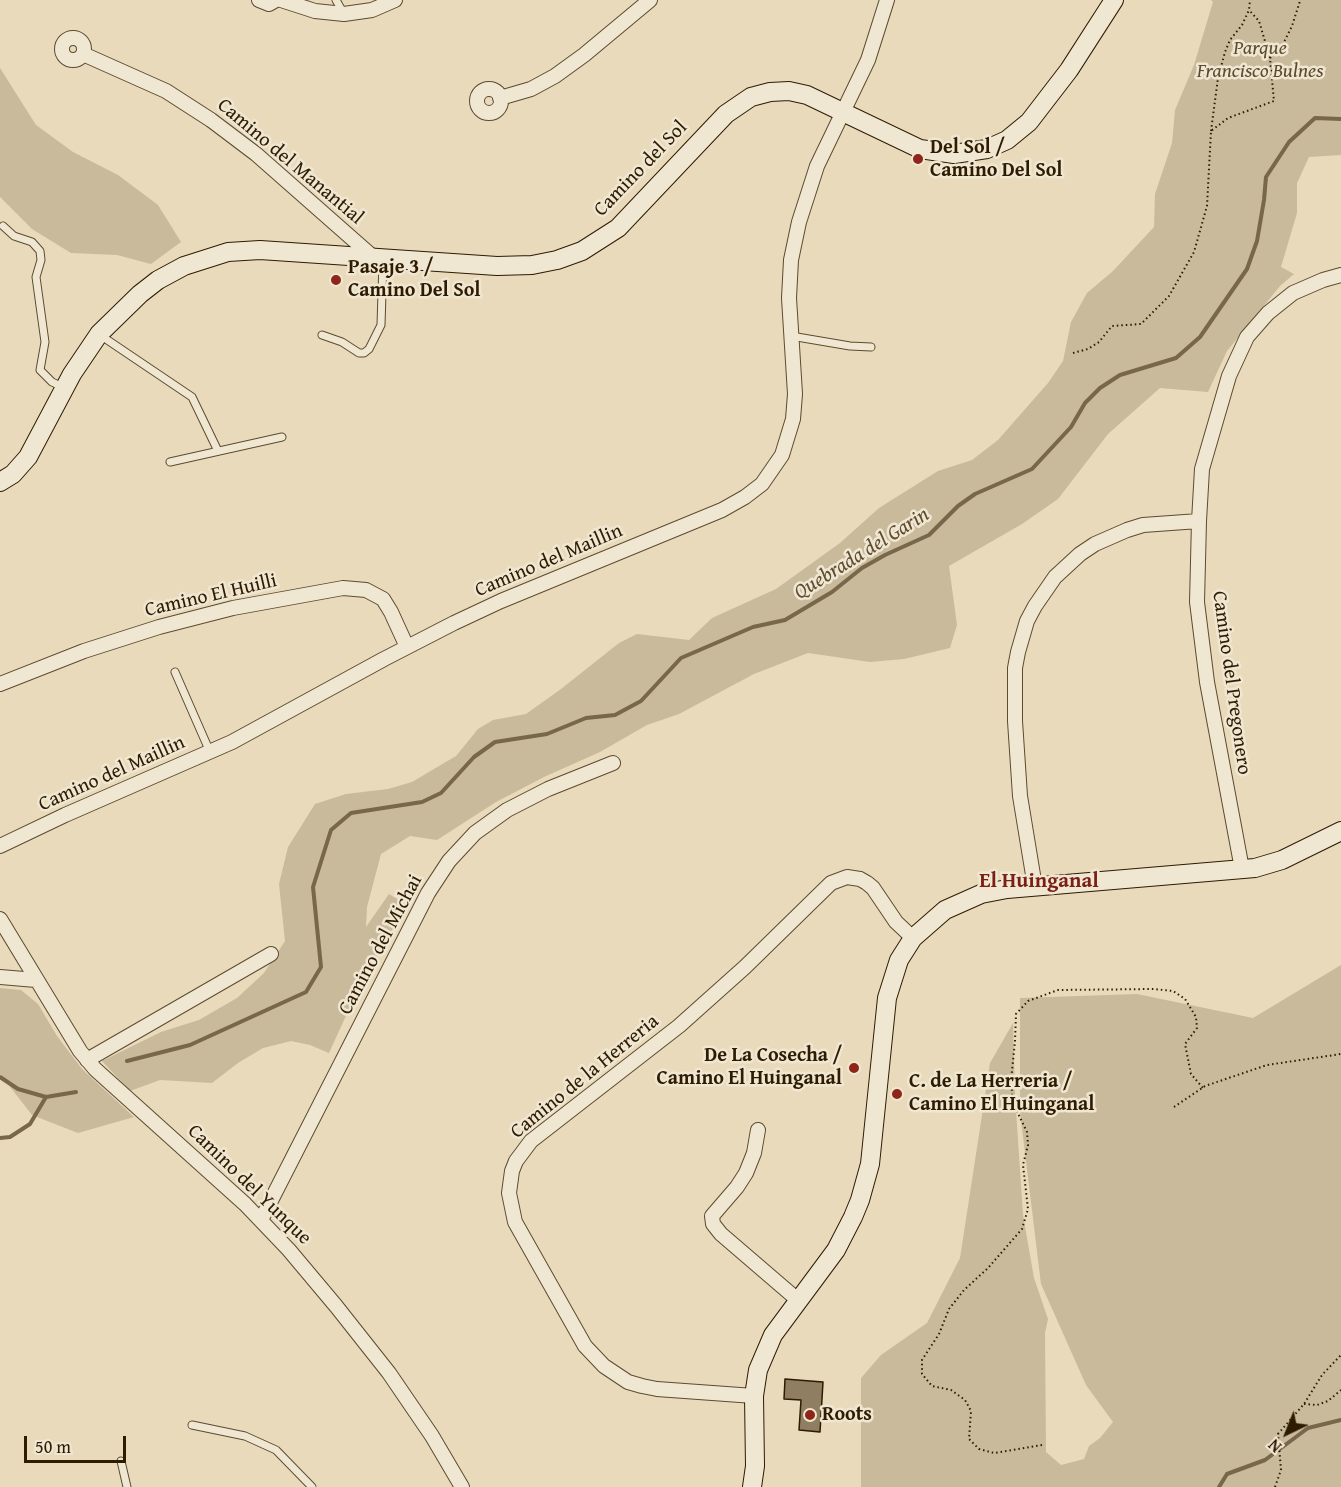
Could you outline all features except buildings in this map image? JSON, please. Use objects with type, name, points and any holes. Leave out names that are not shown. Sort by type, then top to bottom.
[{"type":"street","points":[[259,0],[269,4],[276,0]]},
{"type":"street","points":[[281,0],[315,11],[344,14],[372,10],[395,0]]},
{"type":"street","points":[[500,98],[531,89],[555,76],[650,0]]},
{"type":"street","name":"Camino del Maillin","points":[[0,846],[210,752],[407,647],[501,602],[722,510],[754,491],[769,477],[790,432],[795,394],[790,279],[799,222],[817,166],[871,53],[887,0]]},
{"type":"street","name":"Camino del Sol","points":[[0,482],[13,474],[28,458],[64,388],[99,334],[123,308],[158,280],[184,266],[212,255],[260,250],[497,266],[532,265],[557,260],[582,251],[618,228],[714,124],[742,102],[770,92],[789,91],[807,95],[908,144],[933,152],[965,153],[997,145],[1019,132],[1053,93],[1114,0]]},
{"type":"street","name":"Camino del Manantial","points":[[83,54],[166,91],[204,115],[256,154],[378,257]]},
{"type":"street","name":"Camino del Pregonero","points":[[1242,869],[1207,682],[1197,602],[1202,469],[1229,376],[1240,350],[1257,324],[1280,302],[1308,286],[1341,275]]},
{"type":"street","points":[[1035,887],[1020,796],[1015,721],[1015,668],[1027,621],[1055,577],[1080,554],[1095,544],[1143,525],[1199,521]]},
{"type":"street","name":"Camino El Huilli","points":[[0,684],[84,651],[159,627],[233,608],[343,588],[366,590],[383,599],[407,647]]},
{"type":"street","name":"Camino del Michai","points":[[261,1220],[429,893],[449,861],[475,833],[507,810],[548,789],[614,763]]},
{"type":"street","points":[[752,1487],[754,1396],[758,1370],[767,1346],[836,1250],[860,1200],[870,1164],[887,998],[899,960],[913,938],[945,910],[969,898],[994,891],[1261,867],[1282,860],[1341,831]]},
{"type":"street","name":"Camino de la Herreria","points":[[754,1396],[650,1388],[628,1382],[604,1366],[585,1346],[515,1222],[508,1193],[512,1171],[516,1161],[531,1141],[679,1026],[745,967],[831,883],[848,877],[867,883],[873,888],[896,922],[913,938]]},
{"type":"street","name":"Camino del Yunque","points":[[0,920],[87,1060],[261,1220],[330,1299],[389,1373],[432,1436],[462,1487]]},
{"type":"street","points":[[87,1060],[271,954]]},
{"type":"street","points":[[0,977],[36,980]]},
{"type":"street","points":[[758,1130],[754,1153],[746,1173],[712,1216],[713,1224],[721,1234],[799,1301]]},
{"type":"lane","points":[[336,0],[344,14]]},
{"type":"lane","points":[[3,226],[14,236],[32,242],[40,251],[41,260],[36,277],[45,342],[40,370],[52,382],[64,388]]},
{"type":"lane","points":[[322,335],[342,342],[359,353],[364,353],[369,349],[381,325],[378,257]]},
{"type":"lane","points":[[99,334],[192,397],[218,452]]},
{"type":"lane","points":[[791,336],[850,346],[871,347]]},
{"type":"lane","points":[[170,462],[282,437]]},
{"type":"lane","points":[[175,672],[210,752]]},
{"type":"lane","points":[[192,1425],[245,1436],[276,1450],[312,1487]]},
{"type":"lane","points":[[121,1461],[127,1487]]},
{"type":"path","points":[[1072,353],[1088,350],[1099,342],[1112,326],[1141,324],[1169,296],[1194,252],[1207,206],[1211,131],[1218,78],[1225,52],[1249,10],[1250,0]]},
{"type":"path","points":[[1270,58],[1282,46],[1292,26],[1300,1]]},
{"type":"path","points":[[1211,131],[1227,118],[1274,101],[1270,58],[1258,21],[1249,10]]},
{"type":"path","points":[[1042,1445],[994,1454],[979,1449],[969,1439],[971,1411],[965,1400],[951,1390],[932,1386],[922,1374],[922,1360],[939,1334],[949,1309],[1022,1229],[1028,1209],[1023,1165],[1028,1145],[1027,1132],[1013,1103],[1011,1081],[1016,1014],[1028,1001],[1058,990],[1154,989],[1173,991],[1185,999],[1196,1017],[1197,1028],[1185,1044],[1191,1074],[1203,1088]]},
{"type":"path","points":[[1174,1107],[1203,1088],[1267,1065],[1341,1054]]},
{"type":"path","points":[[1275,1487],[1281,1470],[1278,1434],[1281,1428],[1304,1404],[1322,1375],[1341,1355]]},
{"type":"path","points":[[1304,1404],[1317,1405],[1328,1401],[1341,1390]]},
{"type":"green space","name":"Parque Francisco Bulnes","points":[[1211,0],[1341,0],[1341,155],[1309,157],[1297,183],[1297,213],[1281,267],[1294,274],[1280,286],[1227,351],[1208,392],[1160,388],[1108,434],[1058,499],[1022,524],[949,566],[957,625],[950,648],[904,659],[870,662],[808,653],[754,674],[679,714],[647,725],[600,752],[496,802],[437,840],[410,836],[381,854],[367,907],[366,927],[389,894],[407,905],[366,976],[360,972],[355,996],[329,1053],[310,1045],[291,1041],[263,1048],[212,1083],[160,1080],[130,1091],[102,1061],[161,1032],[199,1020],[237,998],[264,973],[285,941],[279,884],[288,847],[315,804],[346,794],[388,789],[412,782],[456,756],[478,729],[493,720],[526,714],[619,643],[637,634],[689,640],[712,618],[776,589],[840,543],[879,508],[938,471],[972,460],[998,440],[1048,383],[1063,361],[1071,322],[1087,293],[1113,271],[1154,227],[1155,194],[1172,143],[1175,110],[1194,65],[1213,2]]},
{"type":"green space","points":[[0,68],[36,125],[73,152],[118,175],[158,205],[181,242],[151,264],[117,255],[71,253],[32,229],[0,197]]},
{"type":"green space","points":[[1341,965],[1341,1487],[861,1487],[861,1378],[881,1355],[927,1323],[960,1258],[990,1063],[1013,1023],[1023,1215],[1034,1278],[1048,1319],[1045,1333],[1046,1452],[1061,1465],[1084,1459],[1089,1446],[1100,1438],[1113,1422],[1086,1385],[1041,1284],[1020,1112],[1020,998],[1137,994],[1253,1018]]},
{"type":"green space","points":[[0,988],[21,990],[38,1004],[57,1036],[82,1069],[134,1117],[78,1133],[32,1115],[0,1074]]},
{"type":"waterway","name":"Quebrada del Garin","points":[[127,1061],[190,1045],[306,992],[321,967],[313,887],[331,830],[351,813],[422,802],[441,793],[474,757],[495,742],[547,734],[586,718],[615,715],[641,701],[681,658],[753,627],[785,620],[832,592],[862,568],[929,535],[958,506],[975,494],[1032,469],[1071,427],[1085,403],[1100,388],[1120,375],[1176,358],[1200,337],[1247,269],[1257,241],[1266,177],[1289,142],[1315,118],[1341,119]]},
{"type":"waterway","points":[[0,1077],[18,1089],[46,1097],[76,1092]]},
{"type":"waterway","name":"Quebrada del Garin","points":[[0,1138],[10,1137],[30,1124],[46,1097]]},
{"type":"waterway","points":[[1219,1487],[1227,1474],[1265,1460],[1308,1428],[1341,1420]]},
{"type":"place","name":"Del Sol / Camino Del Sol","points":[[918,159]]},
{"type":"place","name":"Pasaje 3 / Camino Del Sol","points":[[336,280]]},
{"type":"place","name":"De La Cosecha / Camino El Huinganal","points":[[854,1068]]},
{"type":"place","name":"C. de La Herreria / Camino El Huinganal","points":[[897,1094]]},
{"type":"place","name":"Roots","points":[[810,1415]]},
{"type":"district","name":"El Huinganal","points":[[1039,882]]}]
